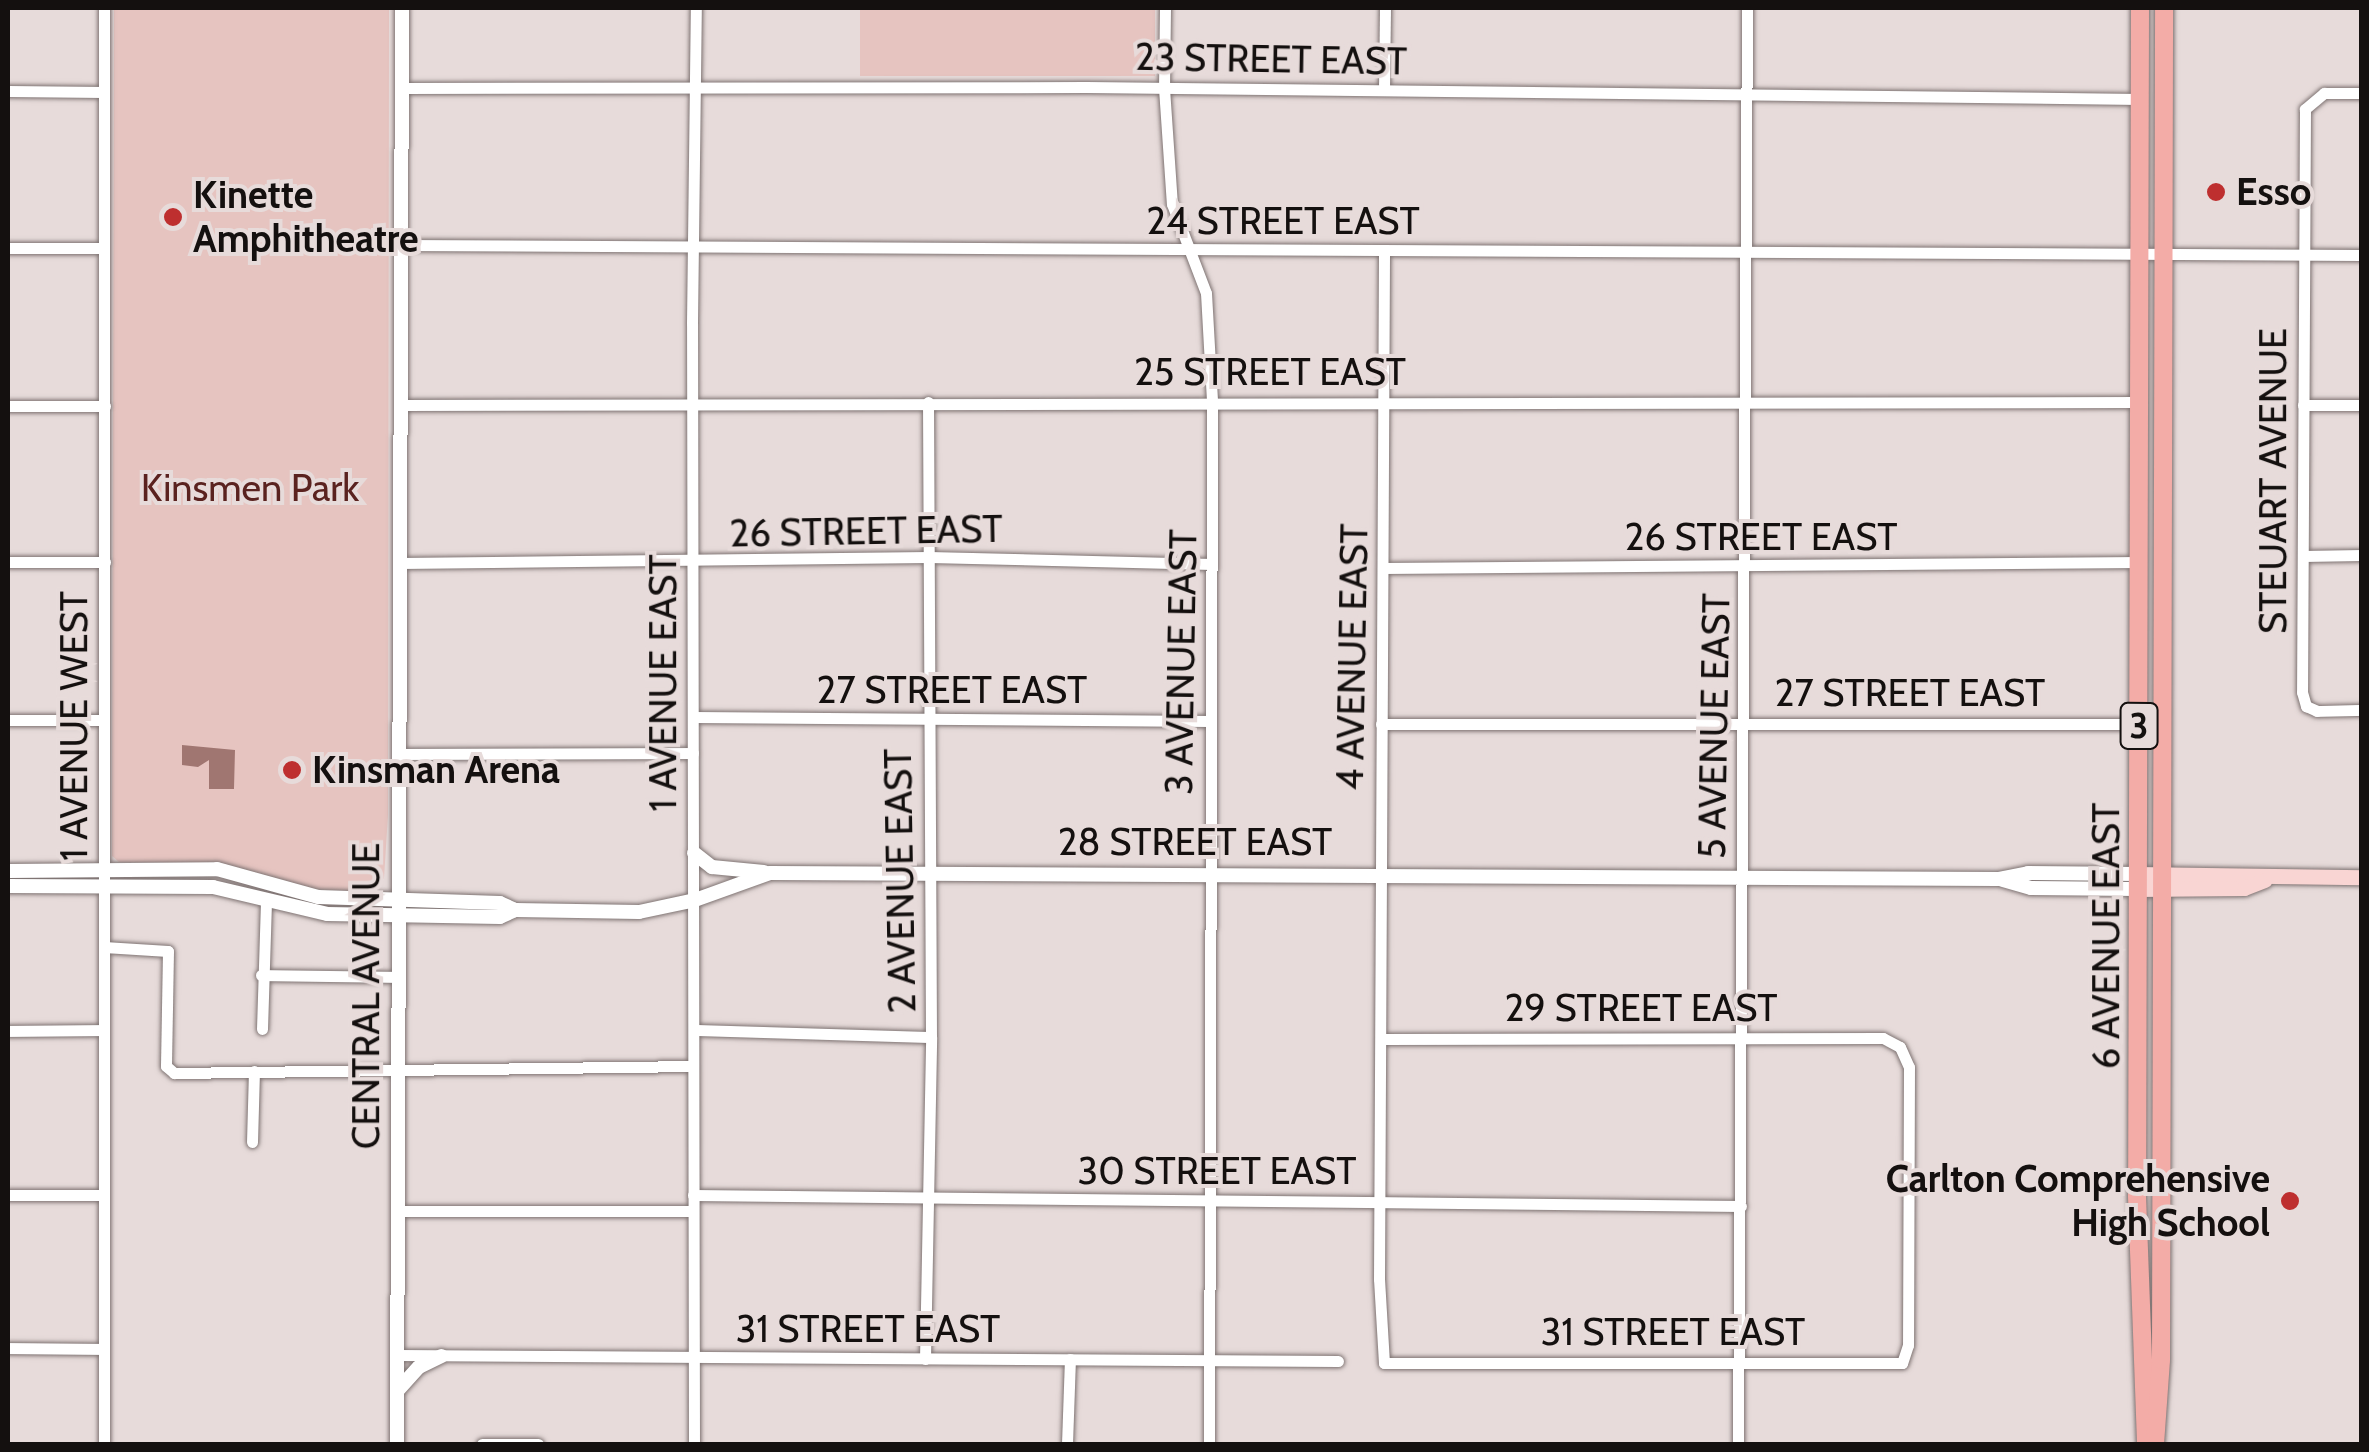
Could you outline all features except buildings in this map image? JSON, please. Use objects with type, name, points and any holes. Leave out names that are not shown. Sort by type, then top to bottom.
[{"type":"main road","name":"6 AVENUE EAST","points":[[2140,8],[2137,882],[2139,1328],[2146,1444]]},
{"type":"main road","name":"6 AVENUE EAST","points":[[2156,1444],[2161,1360],[2164,8]]},
{"type":"main road","name":"28 STREET EAST","points":[[2137,882],[2244,888],[2269,878],[2362,876]]},
{"type":"street","name":"1 AVENUE WEST","points":[[104,8],[104,1444]]},
{"type":"street","name":"CENTRAL AVENUE","points":[[398,1444],[402,8]]},
{"type":"street","name":"1 AVENUE EAST","points":[[694,1444],[692,403],[696,8]]},
{"type":"street","name":"3 AVENUE EAST","points":[[1165,8],[1164,88],[1172,204],[1206,293],[1212,401],[1208,1444]]},
{"type":"street","points":[[1384,90],[1385,8]]},
{"type":"street","name":"5 AVENUE EAST","points":[[1738,1444],[1747,8]]},
{"type":"street","name":"23 STREET EAST","points":[[402,88],[1164,88],[2140,100]]},
{"type":"street","points":[[8,91],[104,92]]},
{"type":"street","name":"STEUART AVENUE","points":[[2362,93],[2324,93],[2305,109],[2302,692],[2306,706],[2318,711],[2362,710]]},
{"type":"street","name":"24 STREET EAST","points":[[402,245],[2362,255]]},
{"type":"street","points":[[8,248],[103,248]]},
{"type":"street","name":"4 AVENUE EAST","points":[[1384,252],[1380,1202],[1384,1363]]},
{"type":"street","name":"2 AVENUE EAST","points":[[925,1359],[931,1037],[928,402]]},
{"type":"street","name":"25 STREET EAST","points":[[400,404],[2138,402]]},
{"type":"street","points":[[2303,405],[2362,405]]},
{"type":"street","points":[[8,406],[105,406]]},
{"type":"street","points":[[2304,556],[2362,555]]},
{"type":"street","name":"26 STREET EAST","points":[[400,563],[693,563],[930,557],[1212,564]]},
{"type":"street","points":[[8,562],[105,562]]},
{"type":"street","name":"26 STREET EAST","points":[[1383,568],[2140,562]]},
{"type":"street","name":"27 STREET EAST","points":[[693,717],[1210,721]]},
{"type":"street","points":[[8,720],[103,720]]},
{"type":"street","name":"27 STREET EAST","points":[[1381,724],[2139,724]]},
{"type":"street","points":[[399,754],[693,753]]},
{"type":"street","points":[[694,853],[712,867],[770,873]]},
{"type":"street","points":[[8,871],[228,870],[318,897],[399,908]]},
{"type":"street","name":"28 STREET EAST","points":[[399,908],[500,903],[515,910],[638,912],[695,900],[770,873],[1998,879],[2028,873],[2137,882]]},
{"type":"street","points":[[8,886],[213,887],[326,914],[399,908]]},
{"type":"street","points":[[262,1029],[266,902]]},
{"type":"street","points":[[104,947],[168,951],[166,1066],[174,1074],[693,1066]]},
{"type":"street","points":[[261,976],[398,977]]},
{"type":"street","points":[[8,1031],[103,1030]]},
{"type":"street","points":[[694,1030],[931,1037]]},
{"type":"street","name":"29 STREET EAST","points":[[1381,1039],[1883,1038],[1900,1047],[1910,1067],[1908,1345],[1902,1363]]},
{"type":"street","points":[[252,1142],[254,1071]]},
{"type":"street","points":[[8,1194],[103,1195]]},
{"type":"street","name":"30 STREET EAST","points":[[693,1195],[1741,1206]]},
{"type":"street","points":[[398,1211],[693,1211]]},
{"type":"street","points":[[8,1348],[104,1349]]},
{"type":"street","name":"31 STREET EAST","points":[[398,1355],[1338,1361]]},
{"type":"street","points":[[398,1390],[419,1368],[442,1356]]},
{"type":"street","points":[[1067,1444],[1070,1359]]},
{"type":"street","name":"31 STREET EAST","points":[[1384,1363],[1902,1363]]},
{"type":"street","points":[[482,1444],[538,1444]]},
{"type":"green space","name":"Kinsmen Park","points":[[114,8],[389,8],[388,815],[384,878],[372,892],[309,889],[222,863],[119,862],[112,856]]},
{"type":"green space","points":[[860,8],[1155,8],[1155,76],[860,76]]},
{"type":"shaded area","points":[[182,745],[235,750],[234,789],[209,789],[209,760],[198,767],[182,765]]},
{"type":"place","name":"Esso","points":[[2216,192]]},
{"type":"place","name":"Kinette Amphitheatre","points":[[173,217]]},
{"type":"place","name":"Kinsman Arena","points":[[292,770]]},
{"type":"place","name":"Carlton Comprehensive High School","points":[[2290,1201]]}]
